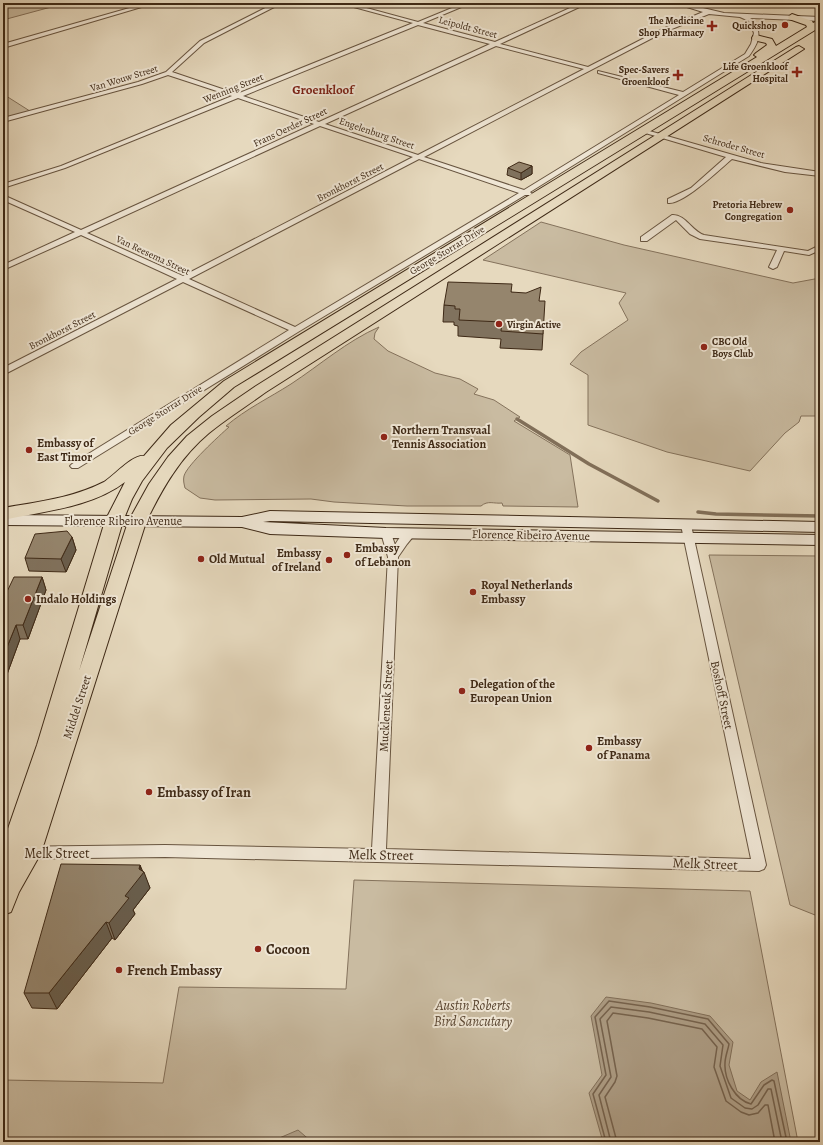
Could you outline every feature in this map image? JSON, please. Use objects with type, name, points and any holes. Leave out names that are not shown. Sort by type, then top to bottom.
[{"type":"main road","points":[[792,17],[805,21],[810,24],[811,28]]},
{"type":"main road","name":"George Storrar Drive","points":[[114,521],[136,478],[162,442],[197,409],[229,384],[460,242],[529,195],[644,131],[756,60],[820,22]]},
{"type":"main road","points":[[756,38],[769,41],[772,45],[757,56],[756,60]]},
{"type":"main road","name":"George Storrar Drive","points":[[137,522],[144,506],[164,474],[185,448],[203,430],[261,389],[807,44]]},
{"type":"main road","points":[[529,195],[557,197],[589,177],[604,173]]},
{"type":"main road","points":[[529,195],[544,203],[545,209]]},
{"type":"main road","points":[[460,242],[461,249],[472,256]]},
{"type":"main road","points":[[439,255],[454,254],[472,256]]},
{"type":"main road","points":[[3,514],[70,500],[100,490],[120,479],[162,442]]},
{"type":"main road","name":"Florence Ribeiro Avenue","points":[[3,520],[242,522],[270,516],[519,520],[820,540]]},
{"type":"main road","points":[[519,520],[528,526],[556,529],[566,535]]},
{"type":"main road","name":"Middel Street","points":[[5,897],[15,853],[114,521]]},
{"type":"main road","name":"Middel Street","points":[[15,853],[137,522]]},
{"type":"main road","name":"Florence Ribeiro Avenue","points":[[242,522],[270,529],[386,534],[566,535],[820,527]]},
{"type":"street","points":[[3,46],[152,3]]},
{"type":"street","name":"Van Wouw Street","points":[[3,120],[140,83],[168,73],[202,42],[279,3]]},
{"type":"street","name":"Leipoldt Street","points":[[342,3],[590,69]]},
{"type":"street","name":"Wenning Street","points":[[3,186],[63,167],[468,3]]},
{"type":"street","name":"Frans Oerder Street","points":[[3,268],[585,3]]},
{"type":"street","points":[[678,3],[708,12],[745,16],[820,19]]},
{"type":"street","name":"Bronkhorst Street","points":[[3,372],[660,32],[708,12]]},
{"type":"street","points":[[745,16],[789,14],[820,15]]},
{"type":"street","points":[[745,16],[751,21],[757,31],[756,38]]},
{"type":"street","name":"George Storrar Drive","points":[[75,466],[295,330],[529,195],[684,94],[747,55],[756,38]]},
{"type":"street","points":[[600,72],[684,94]]},
{"type":"street","name":"Engelenburg Street","points":[[168,73],[529,195]]},
{"type":"street","name":"Schroder Street","points":[[644,131],[776,169],[820,174]]},
{"type":"street","points":[[671,201],[693,189],[731,156]]},
{"type":"street","name":"Van Reesema Street","points":[[3,197],[295,330]]},
{"type":"street","points":[[644,239],[675,217],[696,235],[809,254],[820,247]]},
{"type":"street","points":[[773,267],[781,249]]},
{"type":"street","name":"Boshoff Street","points":[[687,531],[759,865]]},
{"type":"street","points":[[393,557],[403,541],[411,533]]},
{"type":"street","name":"Muckleneuk Street","points":[[379,855],[393,557],[386,534]]},
{"type":"street","name":"Melk Street","points":[[15,853],[165,852],[379,855],[759,865]]},
{"type":"green space","points":[[3,3],[66,3],[3,20]]},
{"type":"green space","points":[[3,94],[33,113],[3,121]]},
{"type":"green space","name":"CBC Old Boys Club","points":[[541,222],[624,245],[793,283],[820,278],[820,416],[801,416],[799,422],[785,433],[750,471],[667,452],[588,425],[588,375],[570,364],[581,352],[628,320],[619,303],[626,293],[483,260]]},
{"type":"green space","name":"Northern Transvaal Tennis Association","points":[[379,327],[375,333],[374,339],[388,351],[435,373],[460,379],[478,389],[474,394],[494,400],[520,417],[514,421],[570,455],[578,507],[503,506],[502,503],[486,503],[481,506],[407,506],[334,502],[311,499],[215,500],[200,498],[185,488],[184,476],[186,471],[229,427],[226,426],[250,409],[291,384],[345,346]]},
{"type":"green space","points":[[709,555],[820,556],[820,917],[790,905]]},
{"type":"green space","name":"Austin Roberts Bird Sancutary","points":[[354,880],[750,891],[798,1142],[3,1142],[3,1080],[163,1083],[179,987],[346,989]]},
{"type":"water","points":[[606,997],[651,1003],[710,1016],[733,1042],[729,1065],[737,1091],[750,1100],[761,1082],[777,1072],[791,1142],[603,1142],[589,1093],[602,1075],[591,1016]]},
{"type":"water","points":[[298,1130],[312,1142],[270,1142]]},
{"type":"building","points":[[519,162],[532,166],[521,173],[508,168]]},
{"type":"building","points":[[448,282],[512,284],[511,292],[526,293],[541,287],[539,301],[545,301],[543,334],[501,331],[502,322],[459,320],[460,309],[455,309],[455,306],[444,305]]},
{"type":"building","points":[[67,531],[72,537],[61,559],[25,558],[35,534]]},
{"type":"building","points":[[14,577],[42,577],[23,625],[16,625],[3,657],[3,600]]},
{"type":"building","points":[[61,864],[140,865],[139,869],[144,872],[125,896],[129,898],[109,923],[106,922],[49,993],[24,993]]},
{"type":"waterway","points":[[517,419],[589,464],[658,501]]},
{"type":"waterway","points":[[698,512],[716,514],[820,516]]},
{"type":"place","name":"Quickshop","points":[[785,25]]},
{"type":"place","name":"The Medicine Shop Pharmacy","points":[[712,26]]},
{"type":"place","name":"Life Groenkloof Hospital","points":[[797,72]]},
{"type":"place","name":"Spec-Savers Groenkloof","points":[[678,75]]},
{"type":"place","name":"Pretoria Hebrew Congregation","points":[[790,210]]},
{"type":"place","name":"Virgin Active","points":[[499,324]]},
{"type":"place","name":"CBC Old Boys Club","points":[[704,347]]},
{"type":"place","name":"Northern Transvaal Tennis Association","points":[[384,437]]},
{"type":"place","name":"Embassy of East Timor","points":[[29,450]]},
{"type":"place","name":"Embassy of Lebanon","points":[[347,555]]},
{"type":"place","name":"Old Mutual","points":[[201,559]]},
{"type":"place","name":"Embassy of Ireland","points":[[329,560]]},
{"type":"place","name":"Royal Netherlands Embassy","points":[[473,592]]},
{"type":"place","name":"Indalo Holdings","points":[[28,599]]},
{"type":"place","name":"Delegation of the European Union","points":[[462,691]]},
{"type":"place","name":"Embassy of Panama","points":[[589,748]]},
{"type":"place","name":"Embassy of Iran","points":[[149,792]]},
{"type":"place","name":"Cocoon","points":[[258,949]]},
{"type":"place","name":"French Embassy","points":[[119,970]]},
{"type":"district","name":"Groenkloof","points":[[323,89]]}]
